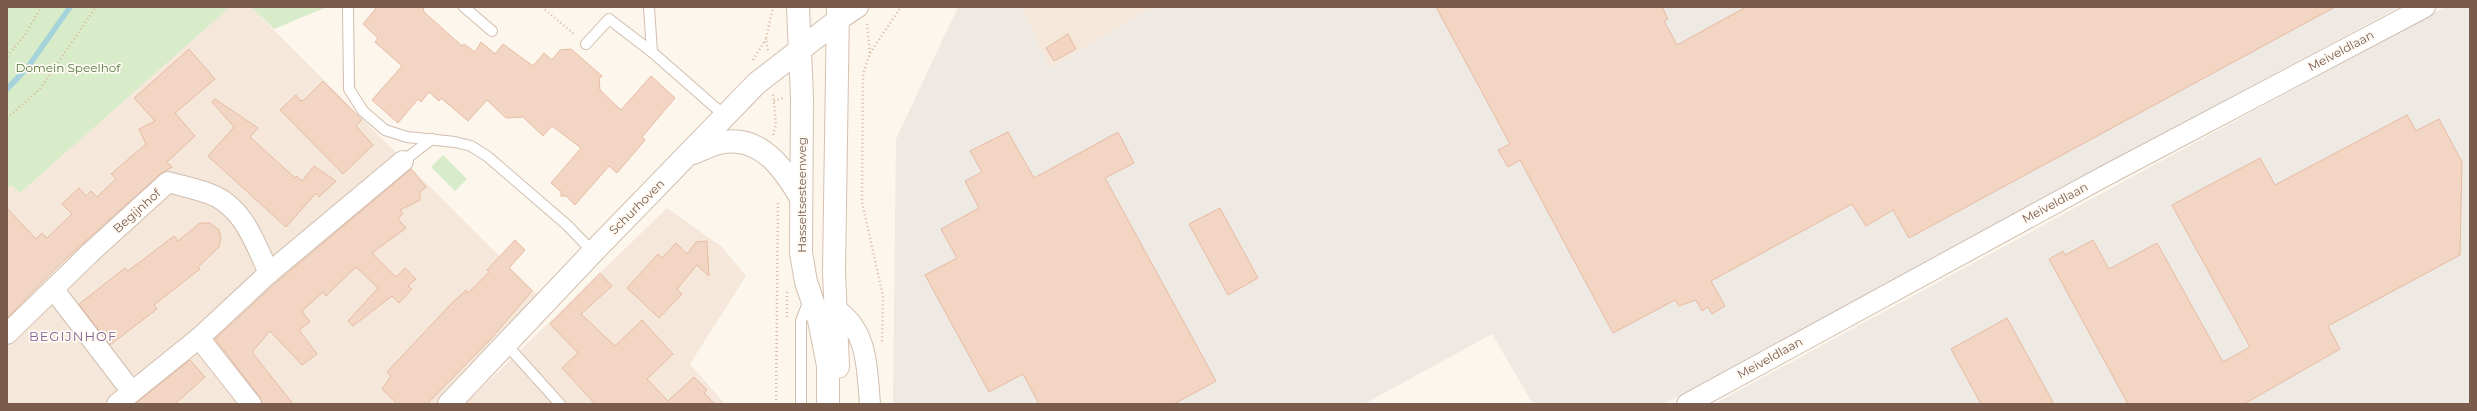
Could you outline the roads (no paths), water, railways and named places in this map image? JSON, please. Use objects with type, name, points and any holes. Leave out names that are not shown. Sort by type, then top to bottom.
[{"type":"main road","name":"Hasseltsesteenweg","points":[[798,7],[802,98],[801,254],[806,282],[819,320],[828,366],[828,404]]},
{"type":"main road","name":"Schurhoven","points":[[449,404],[592,252],[757,83],[837,14]]},
{"type":"main road","points":[[837,14],[834,272],[837,310],[838,404]]},
{"type":"main road","points":[[688,155],[718,143],[730,141],[753,147],[769,154],[779,164],[801,198]]},
{"type":"street","name":"Meiveldlaan","points":[[1687,404],[2103,177],[2425,7]]},
{"type":"street","points":[[837,14],[862,15]]},
{"type":"street","points":[[54,290],[125,398],[199,338],[269,273],[404,160]]},
{"type":"street","name":"Begijnhof","points":[[7,334],[54,290],[90,253],[168,182],[210,194],[232,208],[241,218],[269,273]]},
{"type":"street","points":[[837,310],[849,318],[858,332],[866,363],[870,404]]},
{"type":"street","points":[[199,338],[251,404]]},
{"type":"lane","points":[[348,7],[349,89],[363,111],[385,130],[407,137],[432,139],[471,146],[487,156],[567,225],[592,252]]},
{"type":"lane","points":[[464,7],[492,31]]},
{"type":"lane","points":[[649,7],[652,52]]},
{"type":"lane","points":[[586,44],[609,19],[652,52],[725,116]]},
{"type":"lane","points":[[404,160],[432,139]]},
{"type":"lane","points":[[801,404],[801,321],[810,296]]},
{"type":"lane","points":[[506,344],[560,404]]},
{"type":"waterway","points":[[7,89],[28,67],[70,7]]},
{"type":"district","name":"BEGIJNHOF","points":[[73,336]]},
{"type":"park label","name":"Domein Speelhof","points":[[68,68]]}]
